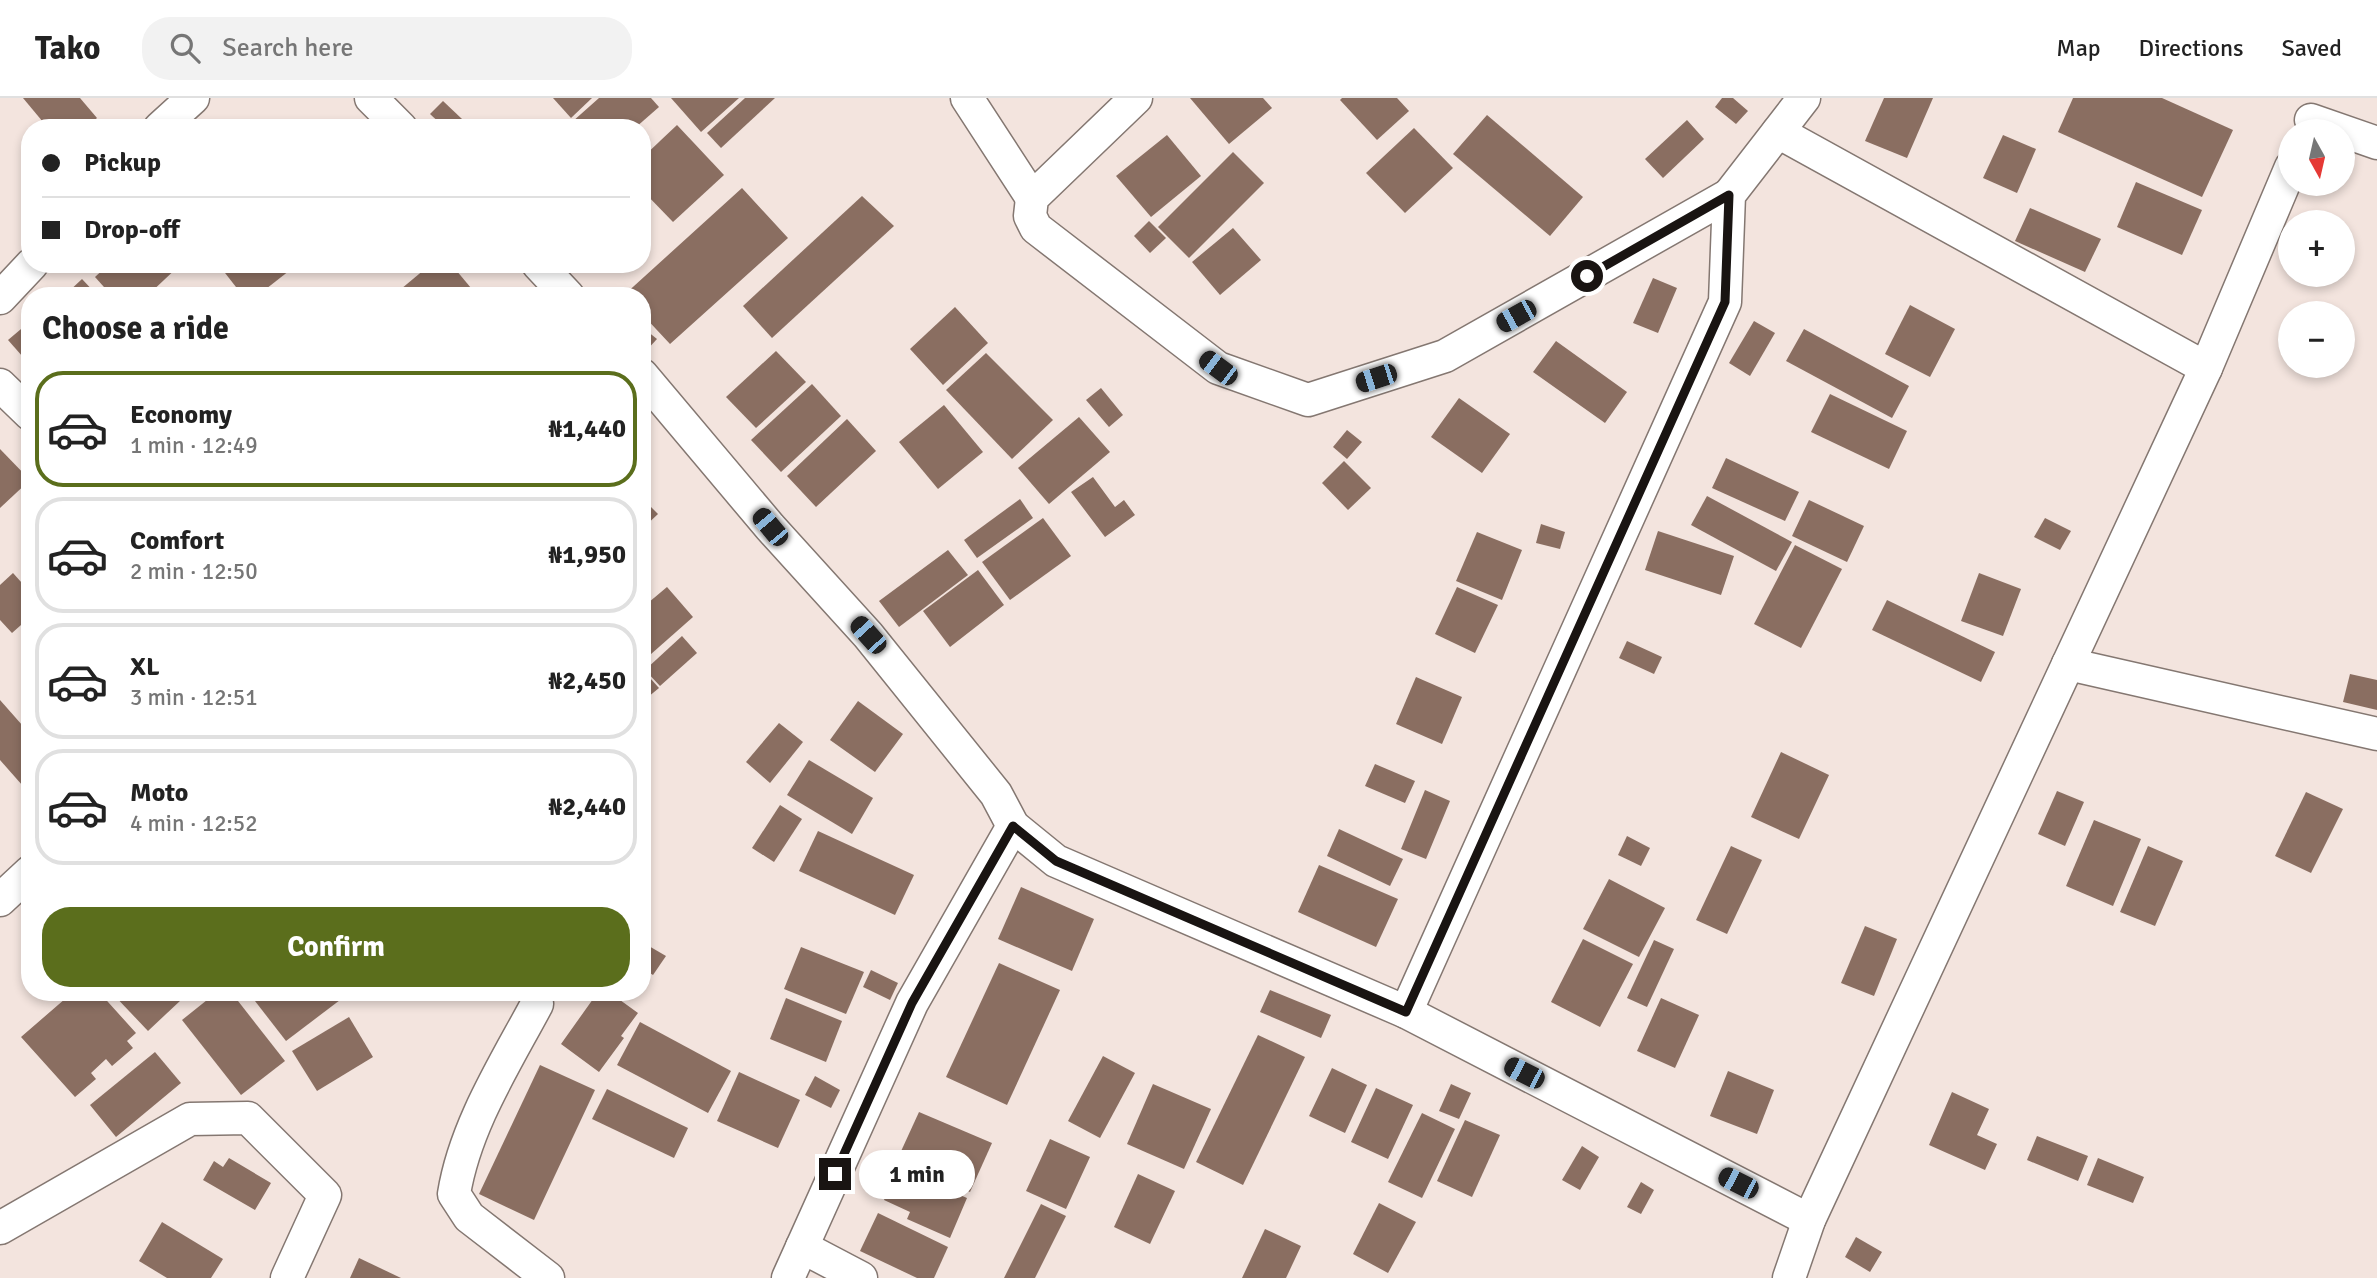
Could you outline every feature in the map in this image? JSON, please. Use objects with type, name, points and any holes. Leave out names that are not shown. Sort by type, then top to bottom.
[{"type":"street","points":[[170,119],[193,98]]},
{"type":"street","points":[[371,98],[392,119]]},
{"type":"street","points":[[967,98],[1032,198],[1030,216],[1036,228],[1218,368],[1308,400],[1445,356],[1729,195],[1804,98]]},
{"type":"street","points":[[1032,198],[1136,98]]},
{"type":"street","points":[[2312,116],[2377,143]]},
{"type":"street","points":[[1778,132],[2206,368]]},
{"type":"street","points":[[1406,1012],[1725,302],[1729,195]]},
{"type":"street","points":[[1789,1278],[1809,1220],[2206,368],[2279,196]]},
{"type":"street","points":[[0,298],[24,273]]},
{"type":"street","points":[[546,273],[560,287]]},
{"type":"street","points":[[0,385],[21,405]]},
{"type":"street","points":[[651,386],[770,527],[868,635],[996,794],[1013,826],[1056,861],[1406,1012],[1809,1220]]},
{"type":"street","points":[[2068,664],[2377,734]]},
{"type":"street","points":[[788,1278],[912,1003],[1013,826]]},
{"type":"street","points":[[0,900],[21,880]]},
{"type":"street","points":[[536,1001],[484,1103],[458,1172],[454,1194],[469,1217],[548,1278]]},
{"type":"street","points":[[0,1228],[190,1119],[248,1118],[325,1195],[287,1278]]},
{"type":"street","points":[[802,1247],[861,1278]]},
{"type":"building","points":[[23,98],[80,98],[97,118],[96,119],[40,119]]},
{"type":"building","points":[[553,98],[592,98],[571,118]]},
{"type":"building","points":[[599,98],[651,98],[659,107],[645,119],[575,119]]},
{"type":"building","points":[[671,98],[739,98],[701,132]]},
{"type":"building","points":[[745,98],[775,98],[721,148],[707,133]]},
{"type":"building","points":[[1190,98],[1263,98],[1272,108],[1229,144]]},
{"type":"building","points":[[1397,98],[1409,111],[1377,140],[1340,100]]},
{"type":"building","points":[[1722,98],[1733,98],[1748,111],[1736,124],[1715,107]]},
{"type":"building","points":[[1884,98],[1933,98],[1907,158],[1865,141]]},
{"type":"building","points":[[2073,98],[2162,98],[2233,130],[2202,197],[2058,132]]},
{"type":"building","points":[[443,101],[462,119],[435,119],[430,114]]},
{"type":"building","points":[[1487,115],[1583,197],[1550,236],[1453,154]]},
{"type":"building","points":[[1687,120],[1704,139],[1663,178],[1645,159]]},
{"type":"building","points":[[677,125],[724,175],[673,222],[651,199],[651,150]]},
{"type":"building","points":[[1414,128],[1453,168],[1405,213],[1366,173]]},
{"type":"building","points":[[1167,135],[1201,176],[1151,217],[1116,176]]},
{"type":"building","points":[[2003,135],[2036,149],[2017,193],[1983,178]]},
{"type":"building","points":[[1233,152],[1264,183],[1189,258],[1158,227]]},
{"type":"building","points":[[2136,182],[2202,210],[2182,255],[2117,227]]},
{"type":"building","points":[[742,188],[788,238],[670,344],[651,324],[651,287],[633,287]]},
{"type":"building","points":[[862,196],[894,226],[772,338],[743,306]]},
{"type":"building","points":[[2030,208],[2101,239],[2085,272],[2015,241]]},
{"type":"building","points":[[1149,221],[1166,238],[1150,253],[1134,236]]},
{"type":"building","points":[[1233,228],[1261,260],[1220,295],[1192,262]]},
{"type":"building","points":[[99,273],[171,273],[157,287],[104,287],[95,277]]},
{"type":"building","points":[[225,273],[286,273],[268,287],[236,287]]},
{"type":"building","points":[[420,273],[458,273],[470,287],[403,287]]},
{"type":"building","points":[[1653,278],[1677,288],[1658,333],[1633,323]]},
{"type":"building","points":[[82,279],[90,287],[74,287]]},
{"type":"building","points":[[1910,305],[1955,329],[1930,377],[1885,354]]},
{"type":"building","points":[[955,307],[988,343],[943,385],[910,349]]},
{"type":"building","points":[[1754,321],[1775,333],[1750,376],[1729,363]]},
{"type":"building","points":[[21,329],[21,355],[8,340]]},
{"type":"building","points":[[1804,329],[1909,386],[1892,418],[1786,361]]},
{"type":"building","points":[[651,334],[657,339],[651,346]]},
{"type":"building","points":[[1556,341],[1627,392],[1605,423],[1533,372]]},
{"type":"building","points":[[776,351],[806,382],[756,428],[726,397]]},
{"type":"building","points":[[986,353],[1053,420],[1012,459],[946,390]]},
{"type":"building","points":[[812,384],[841,416],[781,472],[751,440]]},
{"type":"building","points":[[1101,388],[1123,415],[1109,427],[1086,400]]},
{"type":"building","points":[[1830,394],[1907,431],[1889,469],[1811,432]]},
{"type":"building","points":[[1459,398],[1510,434],[1482,473],[1431,437]]},
{"type":"building","points":[[944,405],[983,452],[938,489],[899,442]]},
{"type":"building","points":[[1079,417],[1110,452],[1049,504],[1018,468]]},
{"type":"building","points":[[847,419],[876,451],[816,507],[787,476]]},
{"type":"building","points":[[1347,430],[1362,442],[1347,459],[1333,447]]},
{"type":"building","points":[[0,449],[21,471],[21,488],[0,508]]},
{"type":"building","points":[[1726,458],[1799,492],[1785,521],[1712,488]]},
{"type":"building","points":[[1344,461],[1371,488],[1348,510],[1322,483]]},
{"type":"building","points":[[1093,477],[1115,507],[1124,500],[1135,515],[1105,537],[1071,492]]},
{"type":"building","points":[[1707,496],[1792,542],[1776,571],[1691,525]]},
{"type":"building","points":[[1020,499],[1033,518],[977,558],[964,540]]},
{"type":"building","points":[[1809,500],[1864,526],[1847,562],[1792,536]]},
{"type":"building","points":[[651,507],[658,514],[651,521]]},
{"type":"building","points":[[1043,518],[1071,556],[1010,600],[982,562]]},
{"type":"building","points":[[2045,518],[2071,531],[2060,550],[2034,537]]},
{"type":"building","points":[[1541,524],[1565,532],[1560,549],[1536,543]]},
{"type":"building","points":[[1658,531],[1734,556],[1721,595],[1645,570]]},
{"type":"building","points":[[1477,532],[1522,550],[1502,600],[1456,581]]},
{"type":"building","points":[[1795,545],[1842,569],[1801,648],[1754,624]]},
{"type":"building","points":[[948,550],[968,575],[899,627],[879,601]]},
{"type":"building","points":[[978,570],[1004,605],[950,647],[923,611]]},
{"type":"building","points":[[13,573],[21,582],[21,625],[12,633],[0,620],[0,585]]},
{"type":"building","points":[[1979,573],[2021,589],[2003,636],[1961,621]]},
{"type":"building","points":[[667,587],[693,617],[651,654],[651,600]]},
{"type":"building","points":[[1457,587],[1498,605],[1475,653],[1435,634]]},
{"type":"building","points":[[1887,600],[1995,652],[1981,682],[1872,630]]},
{"type":"building","points":[[682,636],[697,653],[660,686],[651,676],[651,664]]},
{"type":"building","points":[[1627,641],[1662,657],[1654,674],[1619,658]]},
{"type":"building","points":[[2350,674],[2377,680],[2377,710],[2343,702]]},
{"type":"building","points":[[1416,677],[1462,697],[1442,744],[1396,724]]},
{"type":"building","points":[[651,679],[659,688],[651,695]]},
{"type":"building","points":[[0,700],[21,724],[21,784],[0,760]]},
{"type":"building","points":[[858,701],[903,734],[875,772],[830,740]]},
{"type":"building","points":[[779,723],[803,742],[770,783],[746,762]]},
{"type":"building","points":[[1781,752],[1829,775],[1799,839],[1751,817]]},
{"type":"building","points":[[809,760],[873,798],[852,834],[787,795]]},
{"type":"building","points":[[1375,764],[1415,781],[1405,803],[1365,786]]},
{"type":"building","points":[[1425,790],[1450,801],[1426,859],[1401,849]]},
{"type":"building","points":[[2057,791],[2084,802],[2065,846],[2038,834]]},
{"type":"building","points":[[2306,792],[2343,809],[2311,873],[2275,856]]},
{"type":"building","points":[[780,805],[802,819],[774,862],[752,848]]},
{"type":"building","points":[[2094,820],[2141,839],[2113,906],[2066,886]]},
{"type":"building","points":[[1339,829],[1403,859],[1390,886],[1327,856]]},
{"type":"building","points":[[818,831],[914,875],[895,915],[799,871]]},
{"type":"building","points":[[1627,836],[1650,848],[1641,866],[1618,855]]},
{"type":"building","points":[[1731,846],[1762,860],[1727,934],[1696,920]]},
{"type":"building","points":[[2148,846],[2183,861],[2155,926],[2120,912]]},
{"type":"building","points":[[1319,865],[1398,899],[1376,947],[1298,912]]},
{"type":"building","points":[[1609,879],[1665,908],[1639,957],[1583,929]]},
{"type":"building","points":[[1021,887],[1094,919],[1072,971],[998,939]]},
{"type":"building","points":[[1865,926],[1897,939],[1874,996],[1841,983]]},
{"type":"building","points":[[1583,939],[1633,964],[1600,1027],[1551,1002]]},
{"type":"building","points":[[1654,940],[1674,949],[1647,1007],[1627,998]]},
{"type":"building","points":[[651,947],[666,956],[653,975],[651,974]]},
{"type":"building","points":[[801,947],[864,972],[846,1014],[784,989]]},
{"type":"building","points":[[999,963],[1060,990],[1007,1105],[946,1077]]},
{"type":"building","points":[[871,970],[898,983],[890,1000],[863,987]]},
{"type":"building","points":[[1270,990],[1331,1015],[1321,1038],[1260,1012]]},
{"type":"building","points":[[786,998],[842,1021],[826,1062],[770,1039]]},
{"type":"building","points":[[1661,998],[1699,1015],[1675,1068],[1637,1051]]},
{"type":"building","points":[[63,1001],[107,1001],[136,1033],[127,1041],[133,1048],[112,1066],[106,1059],[91,1073],[96,1079],[75,1097],[21,1037]]},
{"type":"building","points":[[120,1001],[180,1001],[148,1031]]},
{"type":"building","points":[[206,1001],[238,1001],[285,1061],[241,1095],[182,1020]]},
{"type":"building","points":[[255,1001],[339,1001],[286,1041]]},
{"type":"building","points":[[592,1001],[621,1001],[638,1013],[621,1036],[624,1038],[599,1072],[561,1044]]},
{"type":"building","points":[[349,1017],[373,1057],[317,1091],[292,1051]]},
{"type":"building","points":[[640,1022],[731,1071],[708,1113],[617,1065]]},
{"type":"building","points":[[1258,1035],[1305,1057],[1243,1185],[1196,1162]]},
{"type":"building","points":[[155,1052],[181,1083],[116,1137],[90,1105]]},
{"type":"building","points":[[1103,1056],[1135,1073],[1100,1138],[1068,1121]]},
{"type":"building","points":[[540,1065],[595,1090],[534,1220],[479,1194]]},
{"type":"building","points":[[1332,1068],[1367,1085],[1345,1133],[1309,1116]]},
{"type":"building","points":[[1728,1071],[1774,1090],[1757,1134],[1710,1116]]},
{"type":"building","points":[[739,1072],[800,1100],[778,1148],[717,1121]]},
{"type":"building","points":[[815,1076],[840,1090],[831,1108],[805,1095]]},
{"type":"building","points":[[1153,1084],[1211,1109],[1184,1169],[1127,1144]]},
{"type":"building","points":[[1451,1084],[1471,1093],[1459,1119],[1439,1111]]},
{"type":"building","points":[[1376,1088],[1413,1105],[1388,1159],[1351,1142]]},
{"type":"building","points":[[607,1089],[688,1128],[674,1158],[592,1119]]},
{"type":"building","points":[[1952,1092],[1989,1109],[1977,1135],[1997,1144],[1985,1170],[1929,1145]]},
{"type":"building","points":[[919,1112],[992,1143],[970,1192],[897,1160]]},
{"type":"building","points":[[1422,1113],[1455,1129],[1422,1198],[1388,1182]]},
{"type":"building","points":[[1465,1120],[1500,1135],[1472,1197],[1437,1181]]},
{"type":"building","points":[[2037,1136],[2088,1156],[2078,1181],[2027,1160]]},
{"type":"building","points":[[1050,1139],[1090,1157],[1066,1209],[1026,1191]]},
{"type":"building","points":[[1582,1146],[1599,1157],[1580,1190],[1562,1180]]},
{"type":"building","points":[[229,1158],[271,1183],[255,1210],[203,1180],[214,1161],[223,1167]]},
{"type":"building","points":[[2098,1158],[2144,1177],[2133,1203],[2087,1185]]},
{"type":"building","points":[[897,1168],[967,1198],[950,1238],[907,1219],[910,1212],[884,1200]]},
{"type":"building","points":[[1138,1174],[1175,1191],[1150,1244],[1114,1227]]},
{"type":"building","points":[[1641,1182],[1654,1190],[1641,1214],[1627,1207]]},
{"type":"building","points":[[1379,1203],[1416,1222],[1388,1273],[1353,1254]]},
{"type":"building","points":[[1041,1204],[1066,1216],[1035,1278],[1004,1278]]},
{"type":"building","points":[[878,1213],[948,1247],[934,1278],[917,1278],[860,1251]]},
{"type":"building","points":[[162,1222],[223,1259],[211,1278],[167,1278],[139,1261]]},
{"type":"building","points":[[1265,1229],[1301,1246],[1286,1278],[1242,1278]]},
{"type":"building","points":[[1856,1237],[1882,1252],[1870,1272],[1845,1257]]},
{"type":"building","points":[[359,1258],[401,1278],[350,1278]]},
{"type":"route","points":[[835,1174],[912,1003],[1013,826],[1056,861],[1406,1012],[1725,302],[1729,195],[1587,276]]}]
